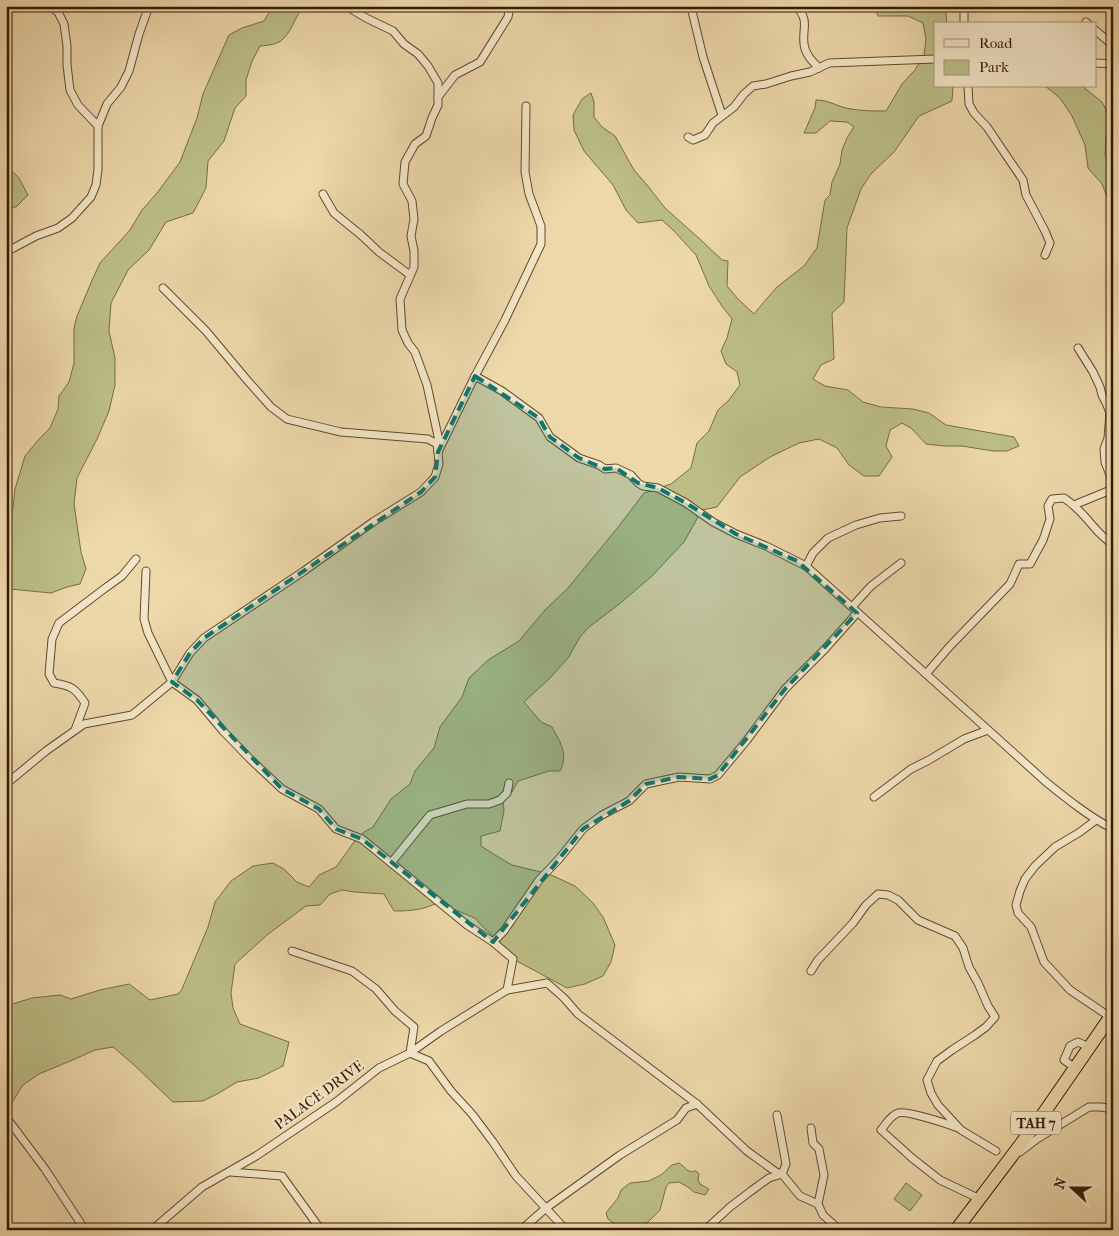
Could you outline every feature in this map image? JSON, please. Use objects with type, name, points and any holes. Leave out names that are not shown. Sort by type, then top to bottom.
[{"type":"highway","name":"TAH 7","points":[[956,1230],[1039,1120],[1111,1015]]},
{"type":"street","points":[[49,6],[58,12],[64,24],[68,46],[66,65],[70,90],[78,105],[98,126]]},
{"type":"street","points":[[6,252],[36,236],[58,228],[72,218],[91,197],[96,185],[98,169],[98,126],[107,104],[121,87],[129,71],[138,34],[149,6]]},
{"type":"street","points":[[6,784],[84,724],[132,715],[172,682],[190,652],[204,638],[421,492],[435,477],[439,464],[437,444],[439,440],[427,385],[414,352],[402,330],[400,299],[414,267],[414,250],[411,236],[414,219],[412,201],[403,184],[405,162],[415,144],[426,136],[438,105],[438,83],[418,54],[404,44],[393,31],[346,6]]},
{"type":"street","points":[[438,97],[455,75],[480,62],[508,17],[510,6]]},
{"type":"street","points":[[689,6],[722,115]]},
{"type":"street","points":[[796,6],[802,12],[806,22],[804,46],[808,56],[819,68]]},
{"type":"street","points":[[964,6],[964,22]]},
{"type":"street","points":[[1096,31],[1113,48]]},
{"type":"street","points":[[688,137],[693,140],[705,135],[713,123],[734,107],[753,86],[804,74],[829,63],[934,59]]},
{"type":"street","points":[[1096,63],[1113,64]]},
{"type":"street","points":[[968,88],[969,104],[974,113],[987,127],[1023,180],[1026,195],[1050,244],[1045,255]]},
{"type":"street","points":[[438,452],[541,244],[541,226],[529,194],[525,172],[526,106]]},
{"type":"street","points":[[323,194],[334,213],[379,252],[410,275]]},
{"type":"street","points":[[163,288],[206,331],[271,406],[287,419],[341,432],[428,438],[437,444]]},
{"type":"street","points":[[1078,348],[1097,380],[1110,413],[1108,438],[1104,449],[1105,462],[1113,483]]},
{"type":"street","points":[[475,376],[502,391],[540,418],[550,437],[579,458],[605,469],[616,468],[631,475],[643,486],[658,488],[686,502],[713,522],[806,566],[1046,782],[1070,802],[1113,829]]},
{"type":"street","points":[[1074,505],[1113,489]]},
{"type":"street","points":[[926,674],[950,646],[1010,584],[1019,564],[1030,564],[1043,540],[1050,519],[1048,506],[1052,499],[1064,498],[1074,505],[1107,541],[1113,544]]},
{"type":"street","points":[[806,566],[813,553],[828,538],[856,525],[880,518],[901,516]]},
{"type":"street","points":[[75,730],[85,703],[79,694],[69,686],[54,683],[49,674],[52,639],[59,623],[122,576],[136,560]]},
{"type":"street","points":[[852,607],[871,586],[901,563]]},
{"type":"street","points":[[146,571],[144,619],[148,633],[172,682],[197,700],[250,759],[282,789],[319,809],[336,829],[362,838],[468,925],[513,959],[506,990],[547,983],[578,1014],[696,1104],[747,1151],[776,1172],[782,1174],[800,1196],[818,1204]]},
{"type":"street","points":[[492,942],[504,931],[539,880],[559,859],[583,828],[602,815],[629,801],[646,784],[679,777],[710,779],[718,775],[785,689],[814,661],[857,613]]},
{"type":"street","points":[[874,797],[911,769],[964,739],[988,730]]},
{"type":"street","points":[[391,863],[430,815],[467,804],[489,804],[500,800],[507,793],[509,783]]},
{"type":"street","points":[[1096,820],[1055,847],[1035,866],[1025,879],[1016,905],[1018,913],[1031,927],[1044,962],[1070,990],[1111,1015]]},
{"type":"street","points":[[811,971],[818,960],[878,894],[888,895],[898,900],[918,920],[955,936],[963,948],[969,967],[995,1017],[986,1027],[938,1061],[927,1080],[931,1093],[938,1105],[961,1130]]},
{"type":"street","points":[[292,951],[352,971],[376,989],[395,1011],[414,1026],[410,1053],[430,1061],[493,1142],[516,1176],[566,1230]]},
{"type":"street","name":"PALACE DRIVE","points":[[152,1230],[202,1187],[256,1156],[336,1102],[379,1068],[410,1053],[506,990]]},
{"type":"street","points":[[520,1230],[546,1208],[620,1154],[677,1120],[686,1108],[696,1104]]},
{"type":"street","points":[[1007,1162],[1037,1139],[1089,1107],[1113,1109]]},
{"type":"street","points":[[980,1199],[940,1180],[881,1130],[892,1117],[900,1112],[907,1113],[951,1125],[996,1151]]},
{"type":"street","points":[[705,1230],[730,1207],[770,1178],[782,1174],[786,1164],[777,1114]]},
{"type":"street","points":[[6,1117],[45,1169],[86,1230]]},
{"type":"street","points":[[811,1128],[813,1144],[819,1149],[824,1175],[818,1204],[823,1215],[840,1230]]},
{"type":"street","points":[[229,1172],[282,1176],[321,1230]]},
{"type":"highlighted area","points":[[475,376],[539,418],[550,437],[579,458],[605,469],[616,468],[638,483],[658,488],[686,503],[736,534],[797,561],[857,613],[785,689],[718,775],[710,779],[679,777],[646,784],[629,801],[583,829],[493,942],[362,839],[336,829],[319,809],[282,789],[197,700],[172,682],[190,653],[204,638],[421,492],[435,477],[438,452]]},
{"type":"green space","points":[[273,6],[306,6],[281,41],[275,44],[260,46],[252,61],[246,80],[246,96],[235,108],[224,141],[208,161],[206,188],[193,213],[166,222],[149,250],[128,270],[111,303],[109,331],[115,358],[115,385],[109,411],[77,478],[74,504],[81,552],[86,569],[80,584],[51,593],[10,589],[6,595],[6,537],[12,516],[15,489],[25,456],[50,428],[58,409],[59,396],[69,382],[74,363],[74,328],[93,278],[100,263],[130,230],[142,210],[180,162],[197,118],[203,94],[229,35],[242,28],[264,21]]},
{"type":"green space","points":[[874,6],[944,6],[947,22],[934,22],[934,88],[953,88],[952,101],[919,116],[894,152],[871,174],[861,189],[847,228],[844,302],[832,313],[834,359],[821,365],[813,379],[825,386],[848,390],[863,402],[881,407],[913,409],[929,413],[946,425],[1014,437],[1019,446],[1007,451],[993,451],[962,446],[926,444],[911,428],[902,423],[890,430],[886,446],[892,457],[879,476],[864,476],[849,465],[837,448],[819,439],[799,443],[770,457],[740,477],[717,507],[702,510],[684,542],[652,576],[589,627],[580,637],[568,658],[524,702],[541,722],[552,727],[564,754],[563,765],[560,771],[549,771],[518,781],[512,792],[503,801],[504,811],[500,831],[481,836],[481,846],[512,865],[549,874],[575,886],[593,903],[603,917],[615,945],[611,962],[603,976],[585,984],[567,988],[515,960],[503,950],[497,939],[475,918],[437,903],[416,910],[394,911],[384,894],[342,890],[330,894],[320,905],[306,906],[267,935],[235,964],[231,993],[233,1008],[240,1024],[289,1042],[283,1066],[259,1078],[237,1082],[203,1101],[173,1102],[113,1047],[95,1050],[39,1074],[23,1085],[6,1112],[6,1006],[32,998],[60,995],[71,999],[129,984],[150,1000],[178,994],[182,989],[208,927],[215,902],[231,881],[253,866],[273,863],[284,869],[297,882],[309,887],[319,875],[336,867],[354,842],[364,832],[373,827],[391,799],[410,784],[415,771],[434,748],[440,727],[462,697],[469,678],[488,660],[519,641],[545,610],[568,588],[644,493],[671,484],[691,468],[697,443],[709,431],[718,410],[729,400],[740,385],[737,372],[726,364],[721,351],[732,319],[709,286],[696,255],[662,220],[638,223],[626,210],[613,185],[584,151],[574,130],[573,115],[582,99],[591,93],[594,102],[594,117],[602,127],[615,136],[634,170],[665,208],[722,260],[728,261],[727,286],[754,314],[777,287],[804,266],[817,248],[825,200],[830,195],[832,182],[840,164],[842,150],[854,127],[847,122],[830,121],[816,133],[804,133],[815,108],[816,100],[851,109],[886,111],[902,84],[915,70],[924,55],[926,39],[923,23],[908,16],[878,16]]},
{"type":"green space","points":[[1048,88],[1084,88],[1102,102],[1111,119],[1106,138],[1105,154],[1113,174],[1113,212],[1102,184],[1088,168],[1085,145],[1072,116],[1060,98]]},
{"type":"green space","points":[[8,167],[19,178],[28,195],[17,206],[6,211],[6,168]]},
{"type":"green space","points":[[679,1163],[688,1171],[696,1171],[699,1174],[698,1180],[700,1184],[709,1189],[705,1195],[694,1192],[679,1182],[669,1183],[666,1187],[660,1210],[643,1227],[643,1230],[618,1230],[618,1227],[608,1219],[606,1213],[618,1198],[621,1190],[630,1183],[649,1181],[661,1175],[672,1165]]},
{"type":"green space","points":[[906,1183],[922,1195],[910,1211],[894,1199]]}]
